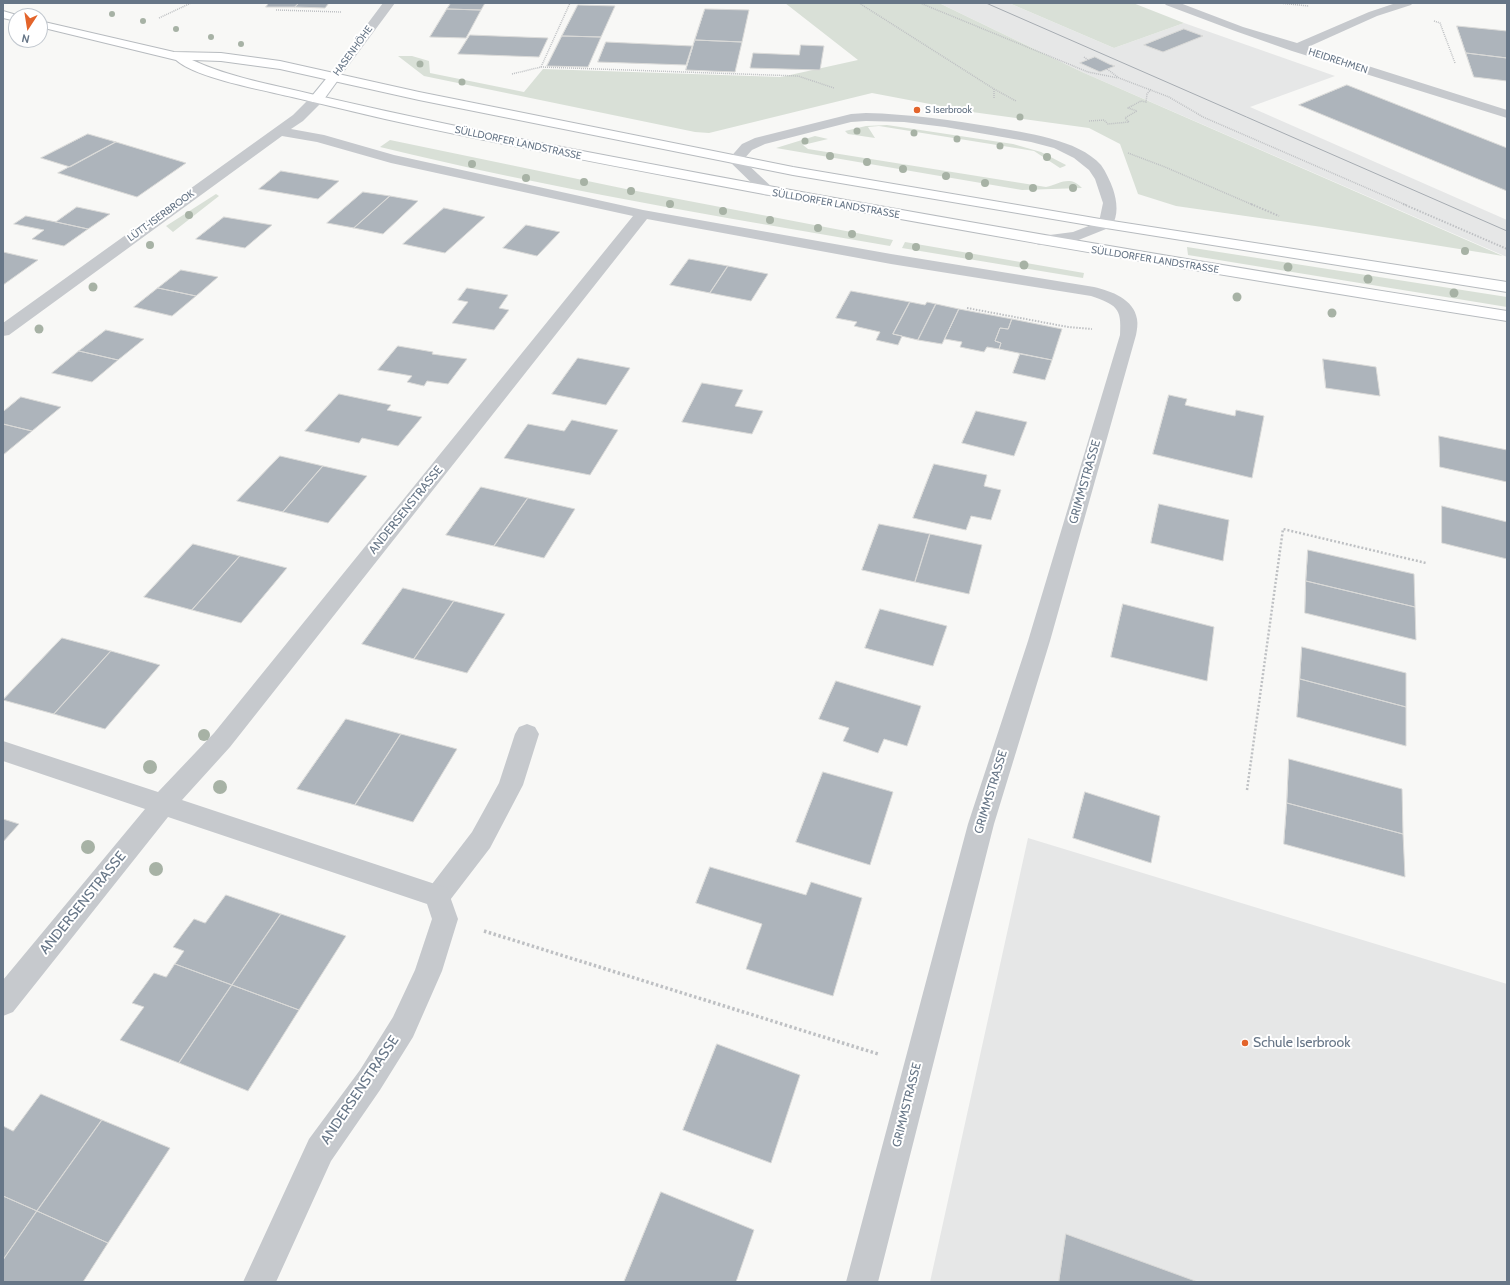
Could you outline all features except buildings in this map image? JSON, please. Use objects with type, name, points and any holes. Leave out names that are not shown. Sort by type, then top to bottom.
[{"type":"main road","name":"SÜLLDORFER LANDSTRASSE","points":[[48,26],[174,56],[200,69],[227,77],[317,99],[510,142],[769,192],[1039,240],[1507,316]]},
{"type":"main road","name":"SÜLLDORFER LANDSTRASSE","points":[[174,56],[221,56],[254,60],[434,99],[735,160],[925,195],[1507,286]]},
{"type":"main road","name":"HASENHÖHE","points":[[317,99],[334,77]]},
{"type":"street","name":"HASENHÖHE","points":[[334,77],[389,3]]},
{"type":"street","name":"HEIDREHMEN","points":[[1170,3],[1239,29],[1296,48],[1507,114]]},
{"type":"street","points":[[1296,48],[1373,14],[1403,4]]},
{"type":"street","name":"LÜTT-ISERBROOK","points":[[3,332],[298,118],[317,99]]},
{"type":"street","points":[[769,192],[735,160],[747,147],[760,141],[851,118],[866,117],[904,118],[983,129],[1059,145],[1095,167],[1102,179],[1110,203],[1106,224],[1076,236],[1039,240]]},
{"type":"street","points":[[279,131],[319,138],[391,159],[643,214]]},
{"type":"street","name":"GRIMMSTRASSE","points":[[643,214],[891,259],[1094,292],[1112,298],[1123,306],[1129,318],[1128,335],[1038,641],[981,824],[862,1282]]},
{"type":"street","name":"ANDERSENSTRASSE","points":[[3,1002],[164,804],[222,740],[643,214]]},
{"type":"street","name":"ANDERSENSTRASSE","points":[[259,1282],[320,1150],[370,1080],[403,1027],[428,971],[442,908],[511,785],[527,734]]},
{"type":"street","points":[[3,751],[164,804],[442,908]]},
{"type":"path","points":[[158,18],[191,3]]},
{"type":"path","points":[[541,67],[570,3]]},
{"type":"path","points":[[859,3],[994,89],[1020,103]]},
{"type":"path","points":[[920,3],[1088,72],[1119,78],[1151,89],[1169,97],[1203,117],[1507,249]]},
{"type":"path","points":[[1403,4],[1440,23],[1469,102]]},
{"type":"path","points":[[276,10],[346,12]]},
{"type":"path","points":[[1084,57],[1088,60]]},
{"type":"path","points":[[512,74],[541,67],[798,76],[835,88]]},
{"type":"path","points":[[1107,69],[1119,78]]},
{"type":"path","points":[[1085,122],[1104,120],[1108,124],[1128,122],[1125,118],[1137,111],[1128,108],[1141,101],[1146,102],[1151,89]]},
{"type":"path","points":[[1121,151],[1172,170],[1284,218]]},
{"type":"path","points":[[1248,790],[1283,529],[1426,562]]},
{"type":"path","points":[[442,908],[883,1055]]},
{"type":"shaded area","points":[[785,3],[939,3],[1082,72],[1503,256],[1322,227],[1176,206],[1138,194],[1120,144],[1089,128],[972,112],[872,93],[709,133],[695,132],[424,76],[398,56],[412,56],[429,61],[430,73],[524,92],[543,69],[781,77],[858,60]]},
{"type":"shaded area","points":[[939,3],[1009,3],[1114,48],[1184,23],[1335,76],[1250,107],[1507,220],[1507,257],[1082,72]]},
{"type":"shaded area","points":[[1009,3],[1133,3],[1184,23],[1114,48]]},
{"type":"shaded area","points":[[887,125],[1013,144],[1041,152],[1066,165],[1060,168],[1034,151],[879,126],[868,127],[875,138],[848,134],[845,131],[866,126]]},
{"type":"shaded area","points":[[815,136],[828,139],[803,145],[808,149],[1046,187],[1069,181],[1078,184],[1082,188],[1022,190],[776,148]]},
{"type":"shaded area","points":[[390,140],[626,189],[893,240],[890,246],[570,189],[380,147]]},
{"type":"shaded area","points":[[216,194],[219,196],[173,232],[166,226]]},
{"type":"shaded area","points":[[905,242],[1084,273],[1083,278],[902,248]]},
{"type":"shaded area","points":[[1187,247],[1507,297],[1507,307],[1188,255]]},
{"type":"shaded area","name":"Schule Iserbrook","points":[[1028,838],[1507,984],[1507,1282],[930,1282]]},
{"type":"tram line","points":[[986,3],[1507,231]]},
{"type":"place","name":"S Iserbrook","points":[[917,110]]},
{"type":"place","name":"Schule Iserbrook","points":[[1245,1043]]}]
